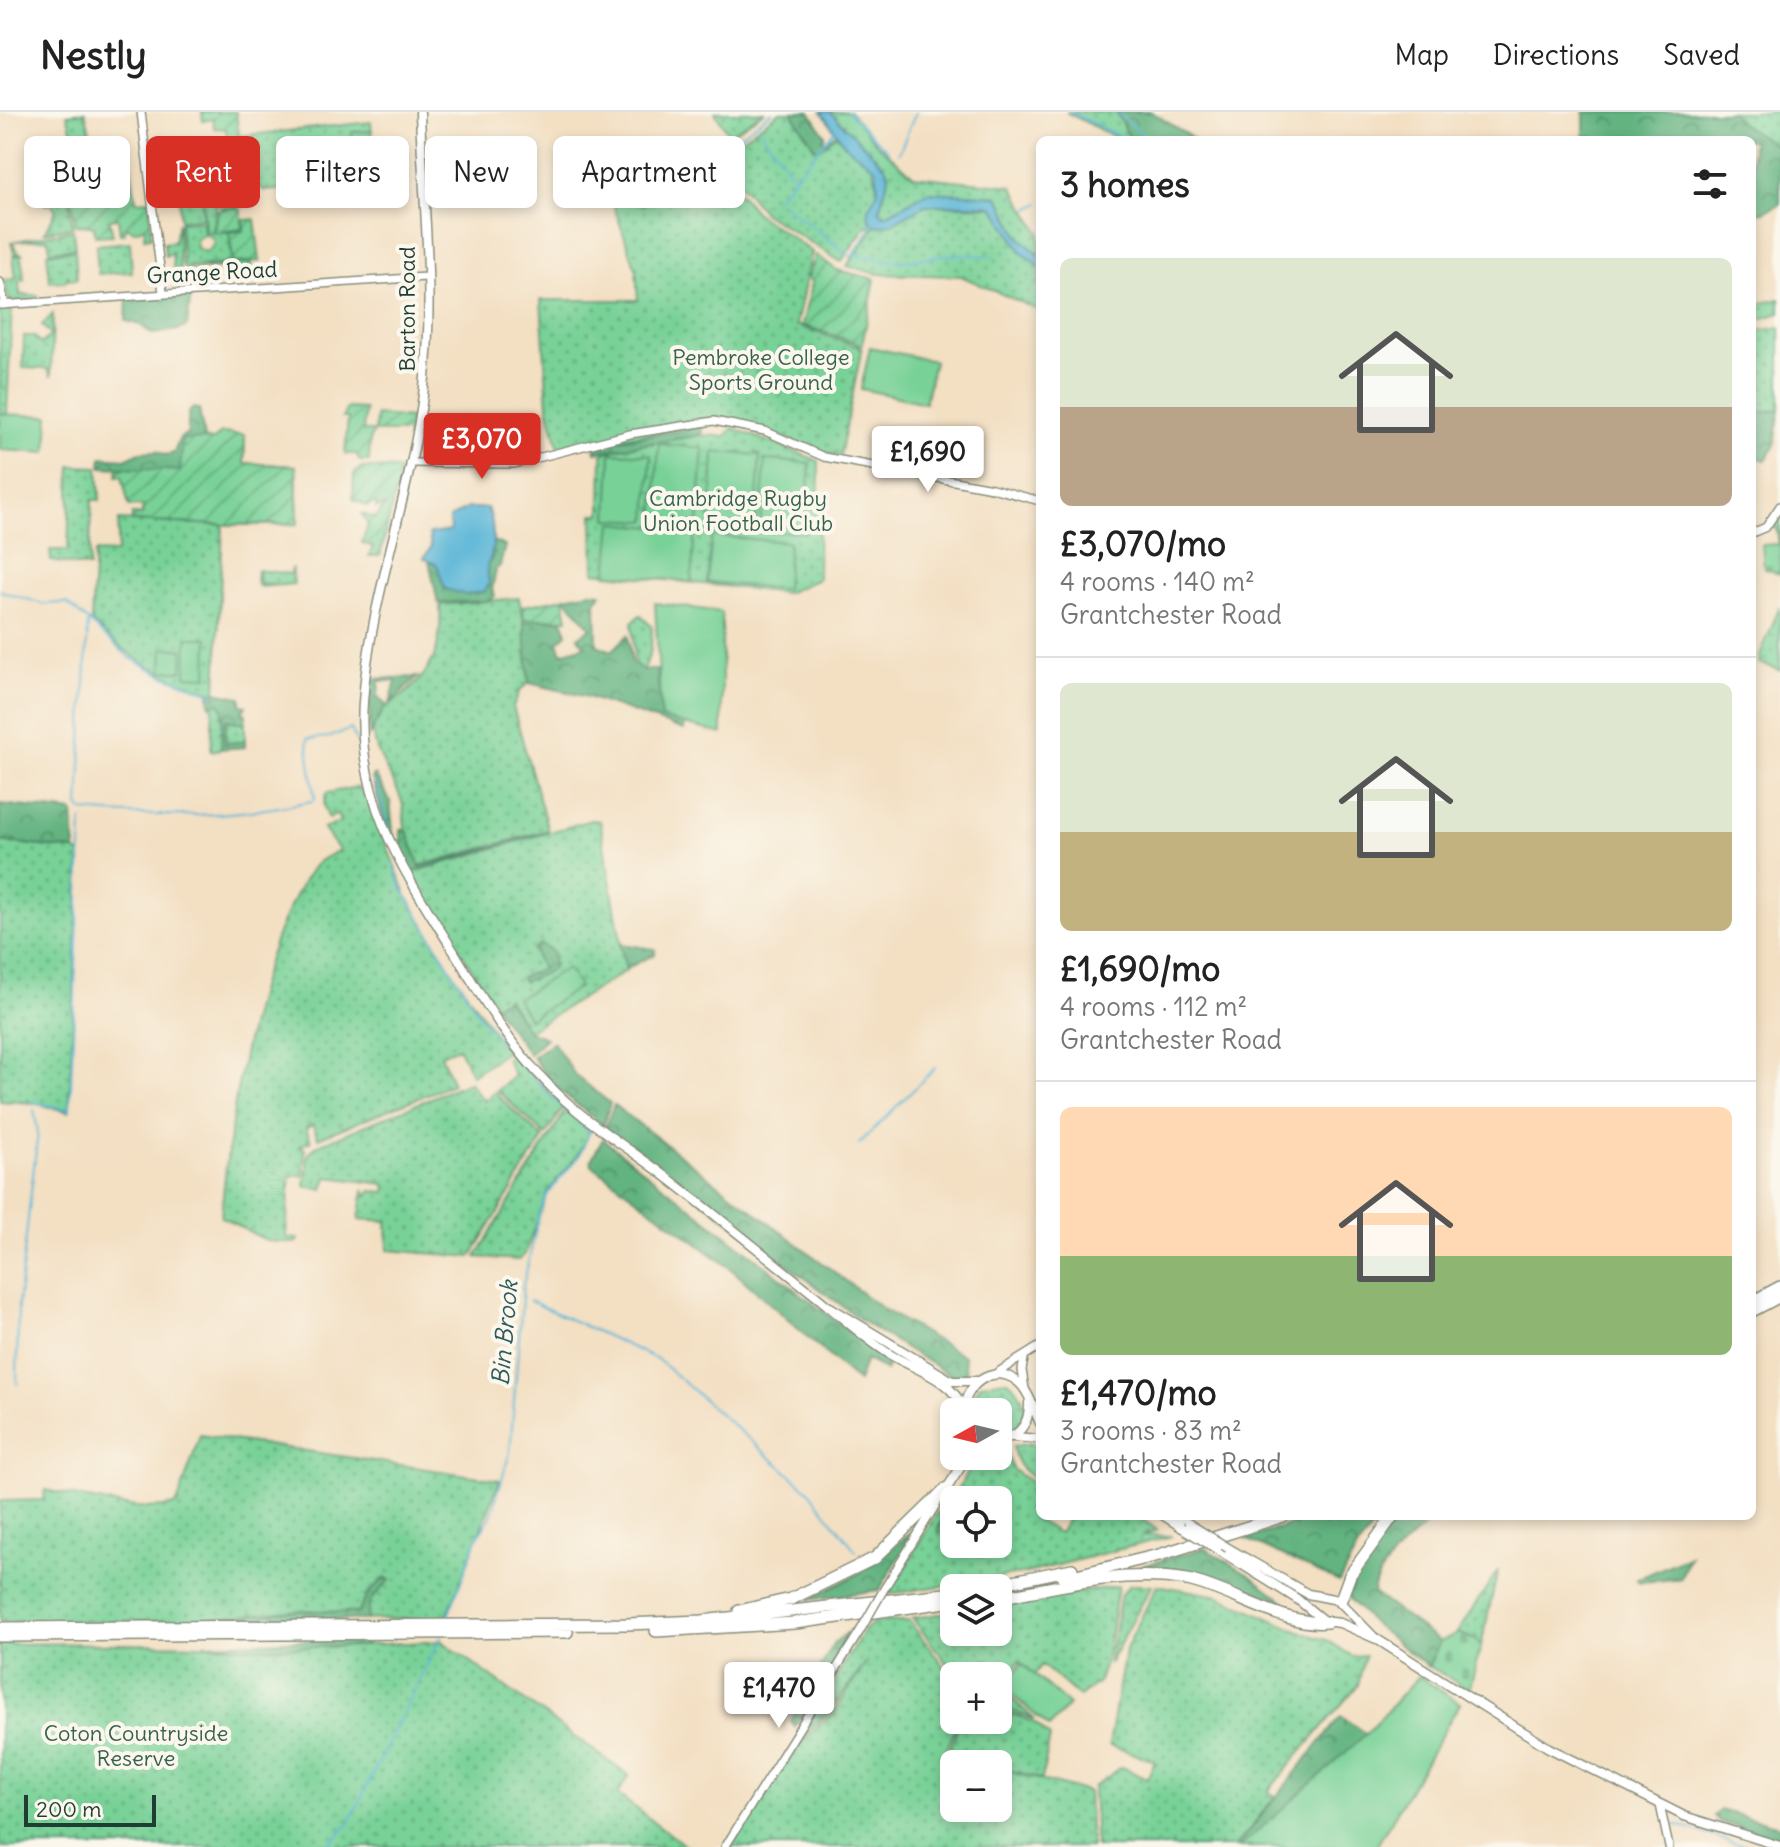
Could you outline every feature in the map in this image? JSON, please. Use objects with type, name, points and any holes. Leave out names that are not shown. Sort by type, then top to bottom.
[{"type":"highway","points":[[1756,1300],[1780,1287]]},
{"type":"highway","points":[[1756,1309],[1780,1296]]},
{"type":"highway","points":[[627,1624],[763,1607],[821,1587],[875,1558],[940,1495]]},
{"type":"highway","points":[[1012,1581],[1106,1561],[1247,1520]]},
{"type":"highway","points":[[1012,1592],[1159,1555],[1270,1520]]},
{"type":"highway","points":[[1340,1603],[1342,1589],[1390,1520]]},
{"type":"highway","points":[[1012,1594],[1101,1579],[1162,1577],[1224,1590],[1303,1622],[1326,1620]]},
{"type":"highway","points":[[0,1628],[627,1624],[702,1621],[940,1595]]},
{"type":"highway","points":[[0,1636],[673,1630],[795,1623],[940,1603]]},
{"type":"main road","name":"Barton Road","points":[[420,112],[427,365],[365,683],[363,740],[372,795],[393,851],[468,975],[526,1059],[569,1104],[829,1307]]},
{"type":"main road","points":[[829,1307],[952,1381],[978,1381],[993,1375],[1011,1378],[1027,1395],[1036,1414]]},
{"type":"main road","points":[[829,1307],[875,1345],[952,1390],[957,1398]]},
{"type":"main road","points":[[966,1398],[978,1381]]},
{"type":"main road","points":[[1012,1437],[1027,1421],[1027,1395]]},
{"type":"main road","points":[[1012,1437],[1036,1439]]},
{"type":"main road","points":[[1173,1520],[1308,1594],[1333,1597],[1375,1638],[1521,1732],[1676,1813],[1780,1846]]},
{"type":"main road","points":[[1180,1520],[1217,1549],[1326,1620],[1375,1638]]},
{"type":"main road","points":[[1322,1598],[1316,1605],[1326,1620]]},
{"type":"main road","points":[[1326,1620],[1340,1616],[1340,1603]]},
{"type":"street","points":[[141,112],[163,293]]},
{"type":"street","name":"Grange Road","points":[[2,305],[426,277]]},
{"type":"street","points":[[0,282],[2,305]]},
{"type":"street","points":[[410,463],[514,464],[630,434],[714,421],[765,431],[824,457],[992,488],[1036,500]]},
{"type":"street","points":[[1756,531],[1766,527],[1780,506]]},
{"type":"street","points":[[993,1375],[1036,1349]]},
{"type":"street","points":[[1025,1357],[1022,1370],[1027,1395]]},
{"type":"street","points":[[725,1847],[940,1499]]},
{"type":"street","points":[[1658,1804],[1669,1847]]},
{"type":"street","points":[[1664,1823],[1676,1813]]},
{"type":"green space","points":[[85,112],[91,136],[73,136],[67,114]]},
{"type":"green space","points":[[202,112],[236,112],[239,136],[227,136],[226,129],[214,128],[213,119],[203,121]]},
{"type":"green space","points":[[715,112],[764,112],[729,135]]},
{"type":"green space","points":[[780,112],[792,112],[816,150],[836,134],[846,146],[872,164],[878,191],[868,210],[878,226],[891,224],[925,205],[994,207],[1022,253],[1036,264],[1036,309],[961,276],[878,274],[847,266],[875,226],[866,226],[841,262],[764,213],[745,190],[745,136]]},
{"type":"green space","points":[[792,112],[810,112],[825,135],[823,140],[828,143],[816,150]]},
{"type":"green space","points":[[830,112],[850,112],[877,144],[914,176],[1012,186],[1036,226],[1036,252],[1019,237],[998,196],[928,192],[884,216],[879,210],[889,176]]},
{"type":"green space","points":[[1066,112],[1116,112],[1129,136],[1112,136]]},
{"type":"green space","points":[[1116,112],[1152,112],[1189,136],[1129,136]]},
{"type":"green space","points":[[1584,112],[1732,112],[1740,123],[1780,148],[1780,204],[1756,213],[1756,136],[1584,136]]},
{"type":"green space","points":[[1732,112],[1780,112],[1780,148],[1740,123]]},
{"type":"green space","points":[[371,122],[372,136],[276,136],[276,190],[265,191],[260,187],[260,136],[240,136]]},
{"type":"green space","points":[[372,131],[372,136],[352,136],[352,132]]},
{"type":"green space","points":[[130,163],[136,201],[146,200],[146,208],[150,208],[151,237],[144,238],[145,227],[135,231],[125,227],[124,234],[120,234],[118,218],[109,219],[113,235],[95,236],[94,226],[76,225],[73,208],[130,208]]},
{"type":"green space","name":"Pembroke College Sports Ground","points":[[745,200],[756,213],[812,252],[796,325],[862,348],[840,456],[751,426],[719,420],[559,450],[548,406],[541,300],[638,300],[636,269],[614,208],[745,208]]},
{"type":"green space","points":[[54,208],[70,208],[73,227],[45,232],[56,211]]},
{"type":"green space","points":[[180,208],[202,208],[203,218],[180,220]]},
{"type":"green space","points":[[204,208],[216,208],[213,232],[229,232],[232,263],[183,267],[180,222],[203,221],[204,235],[196,239],[197,248],[206,252],[213,246],[213,238],[205,234]]},
{"type":"green space","points":[[217,210],[241,210],[243,229],[215,232]]},
{"type":"green space","points":[[255,219],[260,261],[233,263],[230,232],[244,231],[244,220]]},
{"type":"green space","points":[[178,222],[180,278],[167,279],[166,273],[174,272],[172,253],[165,256],[164,243],[174,242]]},
{"type":"green space","points":[[73,230],[75,248],[50,251],[48,239],[17,241],[14,242],[15,249],[22,254],[14,254],[11,242]]},
{"type":"green space","points":[[130,242],[132,272],[98,274],[96,245]]},
{"type":"green space","points":[[75,250],[77,279],[69,280],[68,277],[65,282],[50,282],[47,253]]},
{"type":"green space","points":[[22,255],[24,280],[20,281],[20,295],[38,295],[39,299],[9,301],[4,280],[16,279],[13,256]]},
{"type":"green space","points":[[816,255],[837,270],[875,279],[862,345],[802,325],[812,283],[808,278]]},
{"type":"green space","points":[[252,263],[253,278],[232,282],[231,272],[224,273],[223,268],[183,270]]},
{"type":"green space","points":[[191,295],[187,326],[184,328],[152,334],[140,325],[126,321],[127,299]]},
{"type":"green space","points":[[1780,299],[1780,313],[1756,321],[1756,304]]},
{"type":"green space","points":[[12,306],[7,414],[0,414],[0,308]]},
{"type":"green space","points":[[53,314],[51,377],[48,369],[23,368],[24,336],[34,336],[41,344],[51,335],[42,325]]},
{"type":"green space","points":[[1780,327],[1780,409],[1765,412],[1756,409],[1756,331]]},
{"type":"green space","points":[[870,347],[934,361],[925,403],[861,389]]},
{"type":"green space","points":[[193,408],[199,409],[205,444],[245,435],[244,463],[296,466],[298,524],[132,521],[132,514],[142,515],[142,511],[160,513],[125,468],[101,467],[102,457],[125,459],[140,452],[174,453],[180,438],[188,433],[188,413]]},
{"type":"green space","points":[[347,408],[365,409],[363,431],[375,431],[376,415],[411,418],[408,432],[374,432],[370,438],[369,461],[360,461],[356,454],[345,454],[348,418],[342,418]]},
{"type":"green space","points":[[1780,409],[1775,445],[1766,460],[1756,457],[1756,418],[1762,413]]},
{"type":"green space","points":[[0,414],[49,416],[47,453],[0,450]]},
{"type":"green space","points":[[702,427],[702,433],[695,436],[596,452],[595,447],[608,442]]},
{"type":"green space","name":"Cambridge Rugby Union Football Club","points":[[733,428],[819,461],[818,579],[786,593],[594,572],[593,514],[601,514],[602,454],[663,439],[725,437]]},
{"type":"green space","points":[[221,433],[245,435],[244,463],[296,466],[298,524],[132,521],[132,514],[142,515],[143,506],[129,506],[122,476],[117,476],[118,468],[180,471],[183,439],[214,440]]},
{"type":"green space","points":[[659,444],[703,448],[698,524],[654,520]]},
{"type":"green space","points":[[714,452],[760,455],[755,529],[710,526]]},
{"type":"green space","points":[[611,453],[651,455],[647,521],[608,519]]},
{"type":"green space","points":[[765,460],[810,463],[805,533],[760,530]]},
{"type":"green space","points":[[71,466],[98,467],[100,500],[92,500],[89,567],[51,561],[50,550],[68,550]]},
{"type":"green space","points":[[360,468],[397,469],[400,473],[380,556],[369,556],[373,547],[362,543],[368,525],[362,514],[376,518],[385,505],[376,508],[376,502],[367,506],[353,499],[354,474]]},
{"type":"green space","points":[[1780,514],[1780,574],[1764,569],[1762,545],[1779,544],[1777,530],[1772,525]]},
{"type":"green space","points":[[119,520],[223,525],[216,693],[148,666],[91,622],[95,552],[117,553]]},
{"type":"green space","points":[[612,523],[695,531],[691,582],[607,574]]},
{"type":"green space","points":[[712,536],[789,542],[786,589],[707,582]]},
{"type":"green space","points":[[493,541],[505,546],[500,566],[496,569],[492,590],[495,596],[488,601],[438,603],[429,561],[437,565],[445,589],[474,594],[489,584],[487,565],[492,558]]},
{"type":"green space","points":[[292,567],[294,584],[260,587],[258,585],[276,584],[259,583],[258,571],[258,583],[256,581],[257,570],[291,574]]},
{"type":"green space","points":[[601,593],[596,601],[597,645],[612,651],[628,635],[632,663],[644,670],[657,670],[661,718],[685,723],[684,730],[588,697],[529,683],[524,619],[563,620],[567,634],[558,642],[562,653],[585,646],[578,637],[591,628],[565,597]]},
{"type":"green space","points":[[519,598],[528,644],[529,683],[520,690],[513,707],[548,830],[418,866],[407,835],[402,800],[374,740],[375,722],[384,709],[419,681],[427,670],[440,634],[440,605]]},
{"type":"green space","points":[[564,598],[568,619],[524,619],[523,606]]},
{"type":"green space","points":[[655,603],[722,612],[722,734],[661,718]]},
{"type":"green space","points":[[1780,606],[1780,670],[1759,663],[1759,658]]},
{"type":"green space","points":[[640,615],[652,627],[651,650],[644,670],[635,665],[632,622]]},
{"type":"green space","points":[[187,638],[208,638],[207,677],[186,676]]},
{"type":"green space","points":[[163,648],[183,649],[182,671],[162,671]]},
{"type":"green space","points":[[418,677],[390,703],[396,681],[379,681],[378,698],[386,705],[369,736],[371,679]]},
{"type":"green space","points":[[209,691],[241,697],[241,705],[246,706],[242,713],[246,714],[245,723],[226,720],[225,744],[245,741],[245,747],[221,749],[223,709],[219,703],[210,705]]},
{"type":"green space","points":[[213,703],[224,703],[221,749],[211,751]]},
{"type":"green space","points":[[226,720],[245,723],[245,741],[225,744]]},
{"type":"green space","points":[[375,775],[390,801],[394,842],[389,841],[372,777]]},
{"type":"green space","points":[[357,787],[366,794],[407,896],[455,976],[507,1051],[472,1075],[458,1047],[441,1055],[453,1084],[318,1138],[313,1125],[306,1128],[311,1141],[300,1146],[305,1149],[303,1176],[290,1176],[286,1237],[298,1239],[296,1243],[267,1241],[221,1217],[238,1084],[261,986],[293,899],[314,866],[339,850],[323,828],[340,822],[337,814],[328,818],[324,805],[326,793]]},
{"type":"green space","points":[[0,804],[73,812],[75,850],[0,841]]},
{"type":"green space","points":[[591,820],[600,821],[626,971],[528,1031],[507,998],[495,1005],[410,873]]},
{"type":"green space","points":[[401,829],[408,832],[420,867],[549,831],[410,873],[401,859]]},
{"type":"green space","points":[[0,841],[75,850],[80,854],[69,1112],[35,1103],[0,1101]]},
{"type":"green space","points":[[540,944],[552,951],[554,965],[550,971],[524,982],[520,978],[542,969],[533,950]]},
{"type":"green space","points":[[620,944],[655,949],[655,954],[626,969]]},
{"type":"green space","points":[[567,968],[579,987],[529,1019],[517,999]]},
{"type":"green space","points":[[507,998],[528,1031],[546,1038],[529,1054],[494,1006]]},
{"type":"green space","points":[[553,1042],[575,1075],[610,1103],[603,1126],[558,1089],[532,1057]]},
{"type":"green space","points":[[512,1054],[564,1107],[545,1135],[499,1092],[498,1096],[543,1138],[471,1257],[388,1250],[387,1221],[359,1219],[364,1190],[368,1196],[371,1191],[386,1192],[385,1184],[327,1177],[323,1189],[305,1186],[308,1155],[316,1146],[469,1082],[484,1101],[514,1076],[506,1058]]},
{"type":"green space","points":[[614,1105],[883,1309],[964,1356],[967,1379],[950,1375],[869,1326],[605,1128]]},
{"type":"green space","points":[[566,1110],[591,1130],[576,1157],[548,1192],[525,1254],[519,1260],[476,1257]]},
{"type":"green space","points":[[603,1139],[877,1353],[887,1366],[886,1371],[866,1359],[858,1382],[730,1268],[592,1165],[591,1160]]},
{"type":"green space","points":[[1005,1380],[1020,1394],[1024,1412],[1022,1421],[1012,1432],[1012,1398],[971,1398],[981,1384]]},
{"type":"green space","points":[[200,1435],[500,1480],[446,1619],[0,1622],[0,1501],[43,1500],[45,1490],[147,1508],[177,1504]]},
{"type":"green space","points":[[1036,1445],[1036,1479],[1021,1468],[1013,1446]]},
{"type":"green space","points":[[1012,1469],[1036,1486],[1036,1513],[1033,1518],[1059,1533],[1067,1520],[1143,1520],[1157,1530],[1142,1535],[1172,1536],[1027,1573],[940,1574],[940,1586],[889,1594],[938,1511],[940,1558],[1012,1558],[1012,1486],[960,1486],[970,1470]]},
{"type":"green space","points":[[1305,1520],[1379,1520],[1358,1547],[1339,1582],[1246,1539]]},
{"type":"green space","points":[[1395,1520],[1433,1520],[1389,1561],[1381,1571],[1373,1593],[1440,1642],[1428,1667],[1372,1623],[1348,1597],[1356,1575]]},
{"type":"green space","points":[[917,1528],[879,1590],[808,1600],[863,1571]]},
{"type":"green space","points":[[1204,1548],[1244,1571],[1297,1611],[1254,1590],[1201,1572],[1138,1567]]},
{"type":"green space","points":[[1690,1556],[1680,1579],[1638,1582],[1637,1579]]},
{"type":"green space","points":[[1498,1570],[1481,1646],[1476,1640],[1457,1633]]},
{"type":"green space","points":[[385,1578],[390,1580],[370,1601],[367,1620],[196,1620],[302,1610],[358,1613],[369,1592]]},
{"type":"green space","points":[[1130,1585],[1152,1585],[1109,1664],[1121,1594]]},
{"type":"green space","points":[[1157,1585],[1219,1596],[1300,1632],[1327,1640],[1352,1656],[1365,1655],[1358,1685],[1268,1791],[1275,1796],[1236,1847],[1096,1847],[1093,1787],[1122,1767],[1147,1779],[1155,1761],[1109,1745],[1125,1651]]},
{"type":"green space","points":[[1118,1586],[1107,1658],[1099,1681],[1080,1697],[1042,1665],[1034,1675],[1019,1662],[1012,1671],[1012,1662],[946,1662],[912,1618],[940,1614],[940,1646],[1012,1646],[1012,1604]]},
{"type":"green space","points":[[909,1621],[941,1662],[940,1734],[953,1734],[946,1750],[940,1750],[940,1822],[1012,1822],[1012,1773],[1088,1792],[1091,1847],[731,1847],[770,1784],[777,1784],[777,1778],[798,1746],[836,1710],[867,1661],[833,1708],[796,1744],[864,1630],[875,1622]]},
{"type":"green space","points":[[847,1633],[844,1648],[795,1727],[791,1721],[834,1643]]},
{"type":"green space","points":[[1457,1633],[1476,1640],[1481,1646],[1469,1690],[1429,1666],[1440,1642]]},
{"type":"green space","points":[[364,1638],[365,1646],[253,1648],[204,1644]]},
{"type":"green space","name":"Coton Countryside Reserve","points":[[442,1641],[629,1776],[617,1794],[687,1847],[0,1847],[0,1644],[276,1646]]},
{"type":"green space","points":[[1022,1664],[1069,1705],[1049,1727],[1012,1695],[1012,1675]]},
{"type":"green space","points":[[1419,1676],[1299,1847],[1236,1847],[1341,1716],[1366,1734]]},
{"type":"green space","points":[[1419,1676],[1460,1703],[1376,1847],[1240,1847],[1366,1734]]},
{"type":"green space","points":[[1012,1699],[1035,1720],[1012,1711]]},
{"type":"green space","points":[[1012,1714],[1035,1723],[1050,1737],[1042,1779],[1012,1771],[1012,1750],[950,1750],[956,1734],[1012,1734]]},
{"type":"green space","points":[[1720,1810],[1780,1826],[1780,1839],[1720,1822],[1714,1816]]},
{"type":"water","points":[[821,112],[830,112],[885,166],[889,176],[879,210],[884,216],[928,192],[998,196],[1019,237],[1036,252],[1036,264],[1022,253],[994,207],[987,205],[925,205],[891,224],[875,226],[869,219],[868,209],[878,191],[876,169],[846,146]]},
{"type":"water","points":[[467,508],[487,508],[493,537],[487,565],[489,584],[485,591],[466,595],[445,589],[437,565],[424,558],[431,547],[429,534],[450,531],[449,519]]},
{"type":"waterway","points":[[739,136],[772,112]]},
{"type":"waterway","points":[[848,112],[888,151]]},
{"type":"waterway","points":[[899,153],[916,112]]},
{"type":"waterway","points":[[1071,112],[1119,136]]},
{"type":"waterway","points":[[1116,112],[1145,136]]},
{"type":"waterway","points":[[759,128],[794,178]]},
{"type":"waterway","points":[[775,200],[834,131]]},
{"type":"waterway","points":[[783,204],[843,250]]},
{"type":"waterway","points":[[1029,209],[1036,205]]},
{"type":"waterway","points":[[873,224],[854,254],[900,262],[947,255],[993,256]]},
{"type":"waterway","points":[[846,253],[852,257],[854,254]]},
{"type":"waterway","name":"Bin Brook","points":[[0,591],[43,604],[67,603],[130,658],[164,676],[214,694]]},
{"type":"waterway","points":[[88,621],[79,805],[82,811],[197,815],[253,811],[312,801]]},
{"type":"waterway","name":"Bin Brook","points":[[315,800],[307,739],[330,737],[351,729],[357,743]]},
{"type":"waterway","name":"Bin Brook","points":[[375,780],[389,830]]},
{"type":"waterway","points":[[32,1102],[70,1110],[82,820]]},
{"type":"waterway","name":"Bin Brook","points":[[393,863],[401,887],[480,1017],[549,1095],[590,1132],[579,1156],[547,1195],[539,1215],[523,1286],[510,1452],[491,1516],[478,1536],[447,1619]]},
{"type":"waterway","points":[[859,1144],[935,1068]]},
{"type":"waterway","points":[[17,1384],[18,1305],[38,1132],[34,1110]]},
{"type":"waterway","points":[[530,1301],[657,1359],[810,1492],[856,1551]]},
{"type":"waterway","name":"Bin Brook","points":[[326,1847],[348,1825],[441,1636]]},
{"type":"waterway","points":[[1676,1825],[1748,1847]]}]
